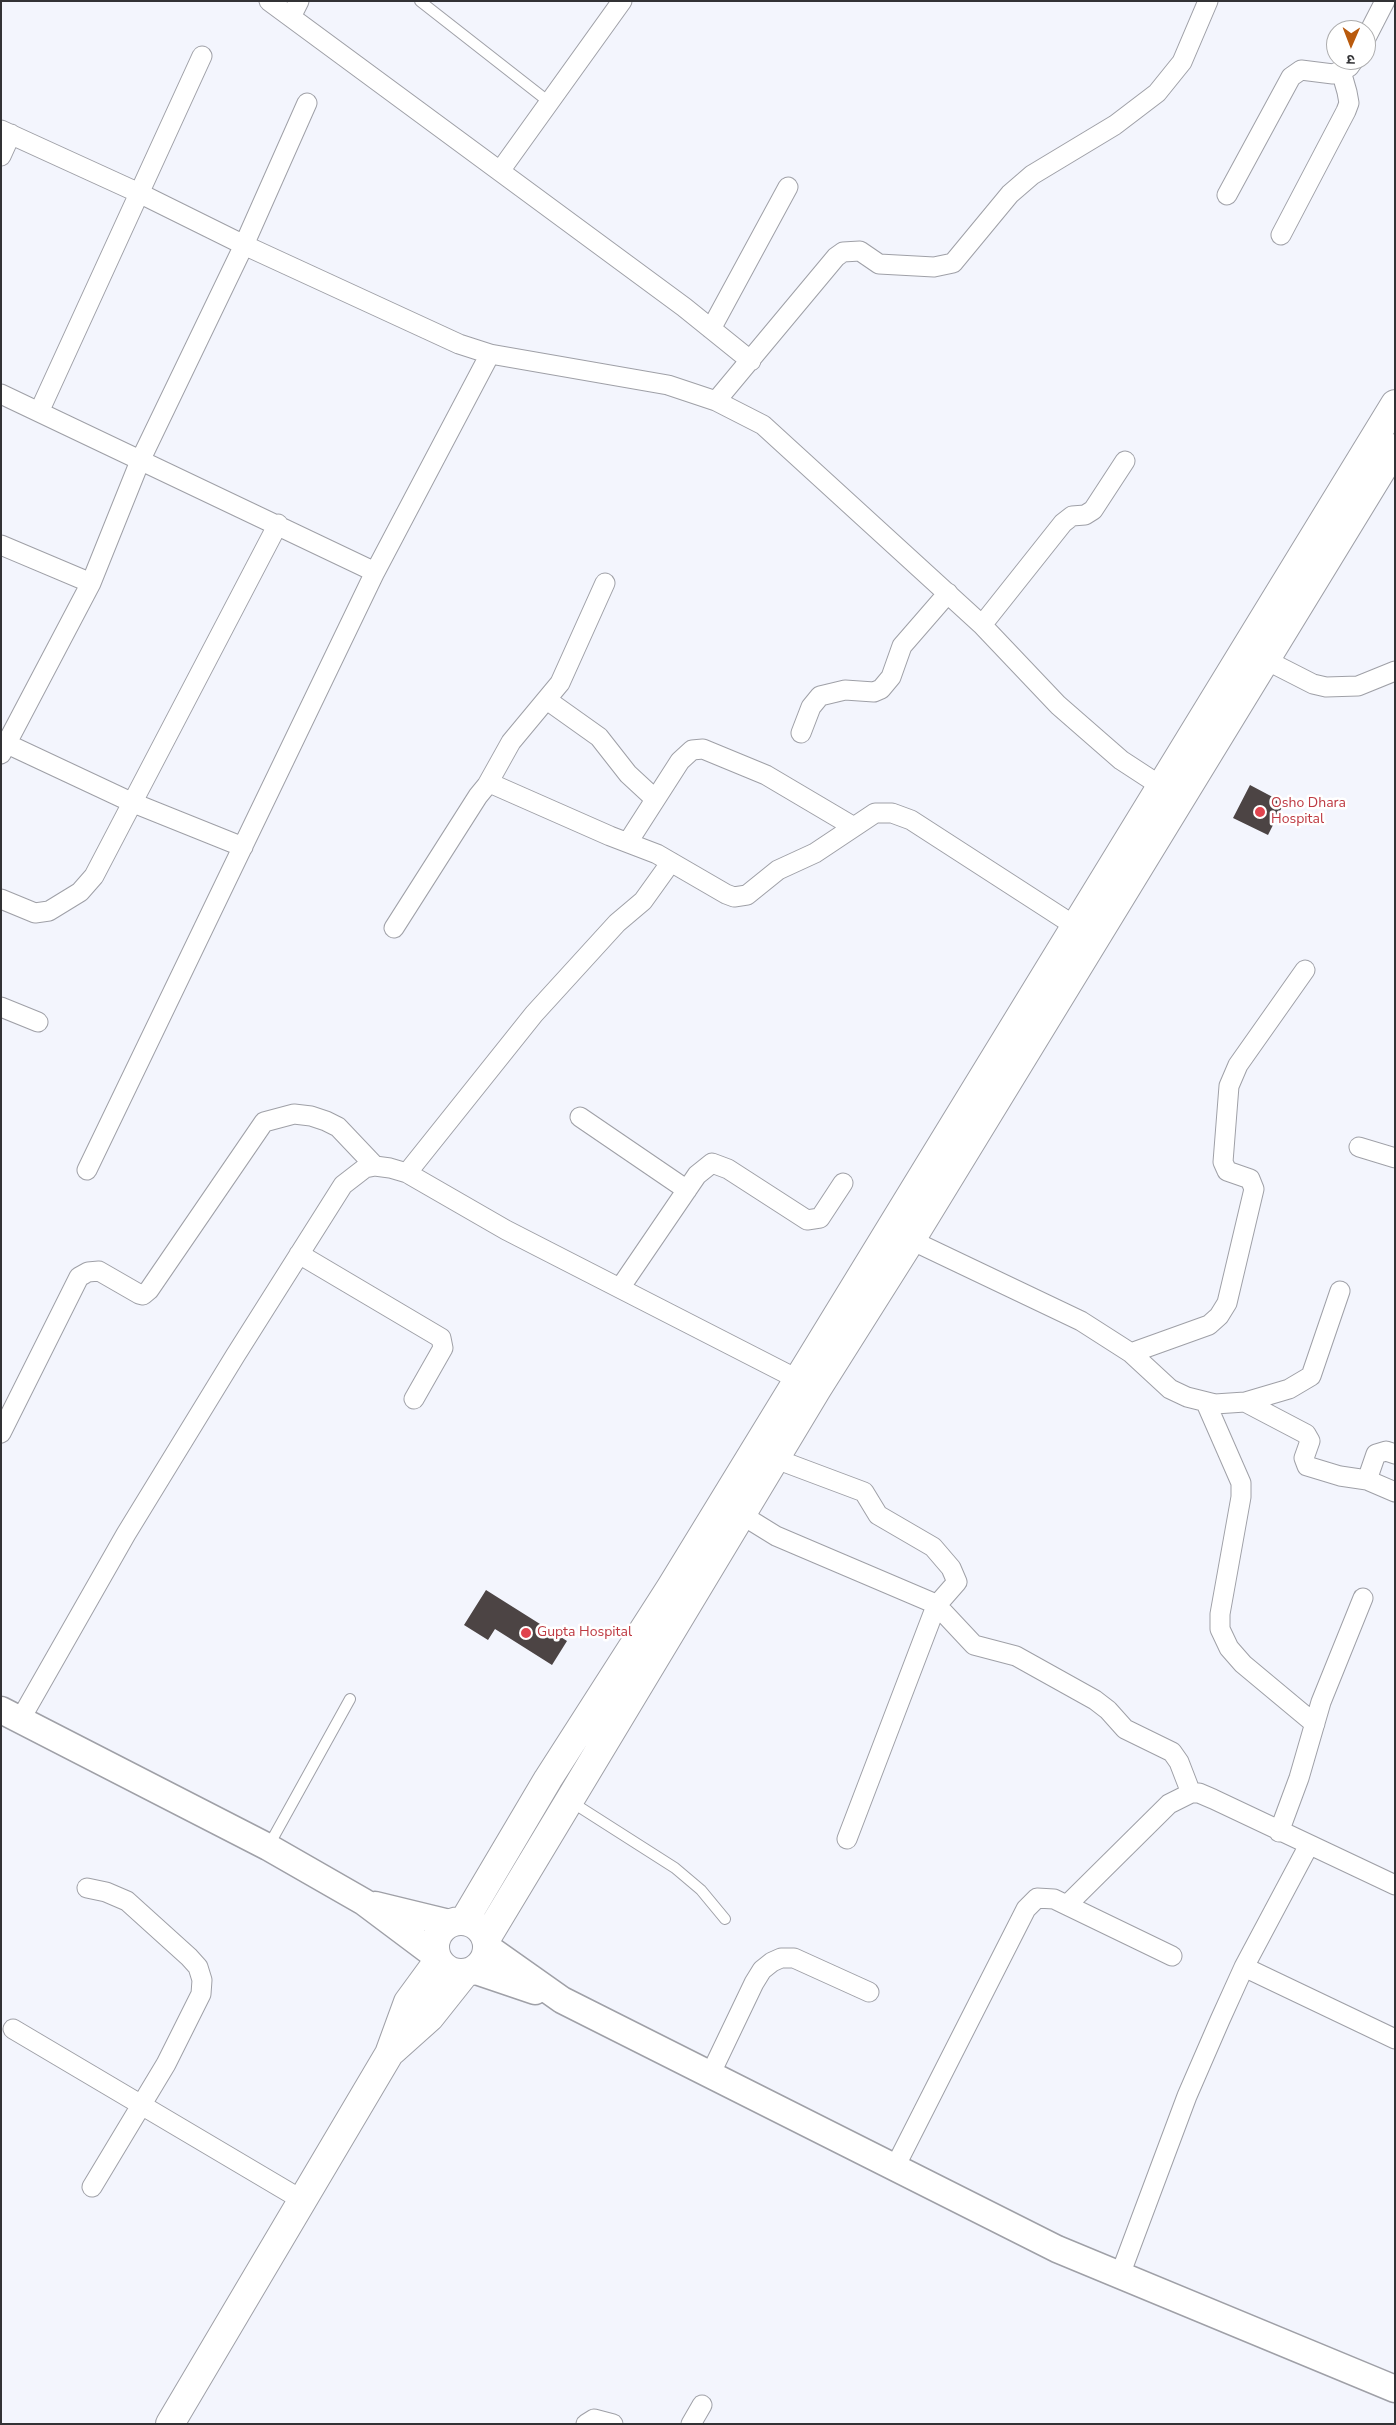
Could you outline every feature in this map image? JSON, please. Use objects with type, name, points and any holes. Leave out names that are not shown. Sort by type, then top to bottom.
[{"type":"highway","points":[[389,2054],[430,2017],[485,1956],[487,1943],[568,1800],[817,1389],[911,1240],[1395,404]]},
{"type":"highway","points":[[469,1972],[450,1971],[437,1959],[434,1943],[439,1931],[456,1922],[671,1587],[1075,926],[1264,659],[1395,448]]},
{"type":"highway","points":[[456,1922],[477,1926],[487,1943]]},
{"type":"highway","points":[[175,2422],[302,2200],[389,2054],[408,2002],[437,1959]]},
{"type":"street","points":[[269,1],[295,9],[500,170],[751,361]]},
{"type":"street","points":[[500,170],[622,1]]},
{"type":"street","points":[[716,401],[836,257],[843,252],[860,251],[879,264],[934,267],[953,263],[1010,194],[1032,175],[1115,125],[1157,93],[1182,62],[1208,1]]},
{"type":"street","points":[[1375,20],[1385,1]]},
{"type":"street","points":[[39,412],[202,56]]},
{"type":"street","points":[[1227,195],[1291,77],[1301,70],[1333,74],[1340,70]]},
{"type":"street","points":[[1280,235],[1346,111],[1349,103],[1347,70]]},
{"type":"street","points":[[243,847],[131,802],[3,746],[91,583],[140,460],[244,245],[307,104]]},
{"type":"street","points":[[1,156],[6,132],[459,344],[490,354],[668,385],[716,401],[762,425],[982,625],[1058,705],[1121,760],[1170,792]]},
{"type":"street","points":[[711,329],[788,187]]},
{"type":"street","points":[[87,1170],[375,572],[490,354]]},
{"type":"street","points":[[1,394],[278,524],[375,572]]},
{"type":"street","points":[[982,625],[1062,523],[1072,516],[1085,515],[1093,510],[1125,461]]},
{"type":"street","points":[[1,899],[35,913],[49,911],[80,892],[94,876],[278,524]]},
{"type":"street","points":[[1,545],[91,583]]},
{"type":"street","points":[[394,928],[478,796],[487,785],[511,742],[560,683],[606,583]]},
{"type":"street","points":[[801,733],[811,707],[820,696],[845,690],[874,692],[881,689],[890,677],[902,646],[948,593]]},
{"type":"street","points":[[1264,659],[1312,684],[1326,687],[1358,686],[1395,671]]},
{"type":"street","points":[[547,700],[599,737],[628,774],[655,799]]},
{"type":"street","points":[[628,842],[680,760],[692,750],[703,749],[766,775],[854,827]]},
{"type":"street","points":[[487,785],[497,784],[671,862],[726,894],[742,897],[778,870],[815,853],[874,813],[883,811],[911,820],[1075,926]]},
{"type":"street","points":[[407,1173],[534,1014],[617,923],[643,901],[671,862]]},
{"type":"street","points":[[1131,1353],[1209,1325],[1219,1316],[1227,1303],[1254,1189],[1250,1179],[1228,1171],[1223,1162],[1229,1086],[1238,1065],[1305,970]]},
{"type":"street","points":[[1,1007],[38,1022]]},
{"type":"street","points":[[1,1433],[79,1277],[88,1272],[99,1271],[138,1294],[143,1294],[149,1290],[264,1122],[294,1114],[311,1116],[326,1121],[338,1127],[375,1166]]},
{"type":"street","points":[[580,1117],[687,1190]]},
{"type":"street","points":[[1359,1147],[1395,1158]]},
{"type":"street","points":[[620,1288],[687,1190],[706,1166],[717,1164],[807,1220],[820,1218],[843,1183]]},
{"type":"street","points":[[437,1959],[364,1902],[268,1846],[11,1715],[343,1185],[365,1168],[375,1166],[407,1173],[506,1230],[797,1379]]},
{"type":"street","points":[[911,1240],[1047,1303],[1131,1353],[1170,1389],[1186,1397],[1206,1403],[1245,1402],[1289,1389],[1311,1376],[1340,1291]]},
{"type":"street","points":[[299,1254],[442,1338],[443,1348],[414,1399]]},
{"type":"street","points":[[1245,1402],[1306,1434],[1310,1441],[1304,1458],[1307,1466],[1340,1476],[1367,1480],[1395,1492]]},
{"type":"street","points":[[1206,1403],[1240,1483],[1241,1497],[1220,1614],[1220,1629],[1229,1648],[1243,1664],[1315,1724]]},
{"type":"street","points":[[1367,1480],[1376,1454],[1386,1451],[1395,1454]]},
{"type":"street","points":[[776,1459],[864,1492],[878,1515],[933,1547],[951,1568],[957,1582],[936,1606],[846,1839]]},
{"type":"street","points":[[742,1515],[776,1536],[936,1606],[974,1645],[1016,1656],[1095,1700],[1108,1710],[1125,1729],[1172,1752],[1179,1762],[1191,1792]]},
{"type":"street","points":[[1279,1832],[1299,1778],[1334,1666],[1363,1598]]},
{"type":"street","points":[[1067,1905],[1169,1804],[1191,1792],[1206,1796],[1395,1885]]},
{"type":"street","points":[[1120,2275],[1187,2096],[1244,1967],[1309,1845]]},
{"type":"street","points":[[86,1888],[106,1892],[127,1901],[189,1957],[198,1967],[202,1980],[201,1994],[166,2064],[92,2187]]},
{"type":"street","points":[[894,2167],[1026,1909],[1037,1898],[1054,1899],[1172,1956]]},
{"type":"street","points":[[364,1902],[456,1922]]},
{"type":"street","points":[[487,1943],[562,2000]]},
{"type":"street","points":[[710,2075],[754,1983],[772,1962],[781,1958],[794,1958],[869,1992]]},
{"type":"street","points":[[1244,1967],[1395,2039]]},
{"type":"street","points":[[469,1972],[562,2000],[1057,2249],[1395,2389]]},
{"type":"street","points":[[13,2029],[302,2200]]},
{"type":"street","points":[[691,2424],[702,2405]]},
{"type":"street","points":[[586,2424],[594,2419],[612,2424]]},
{"type":"lane","points":[[420,1],[549,102]]},
{"type":"lane","points":[[268,1846],[350,1699]]},
{"type":"lane","points":[[568,1800],[675,1868],[701,1890],[725,1919]]},
{"type":"building","points":[[1250,785],[1284,803],[1268,835],[1233,818]]},
{"type":"building","points":[[486,1590],[567,1641],[552,1665],[495,1629],[488,1640],[464,1625]]},
{"type":"place","name":"Osho Dhara Hospital","points":[[1260,812]]},
{"type":"place","name":"Gupta Hospital","points":[[526,1633]]}]
